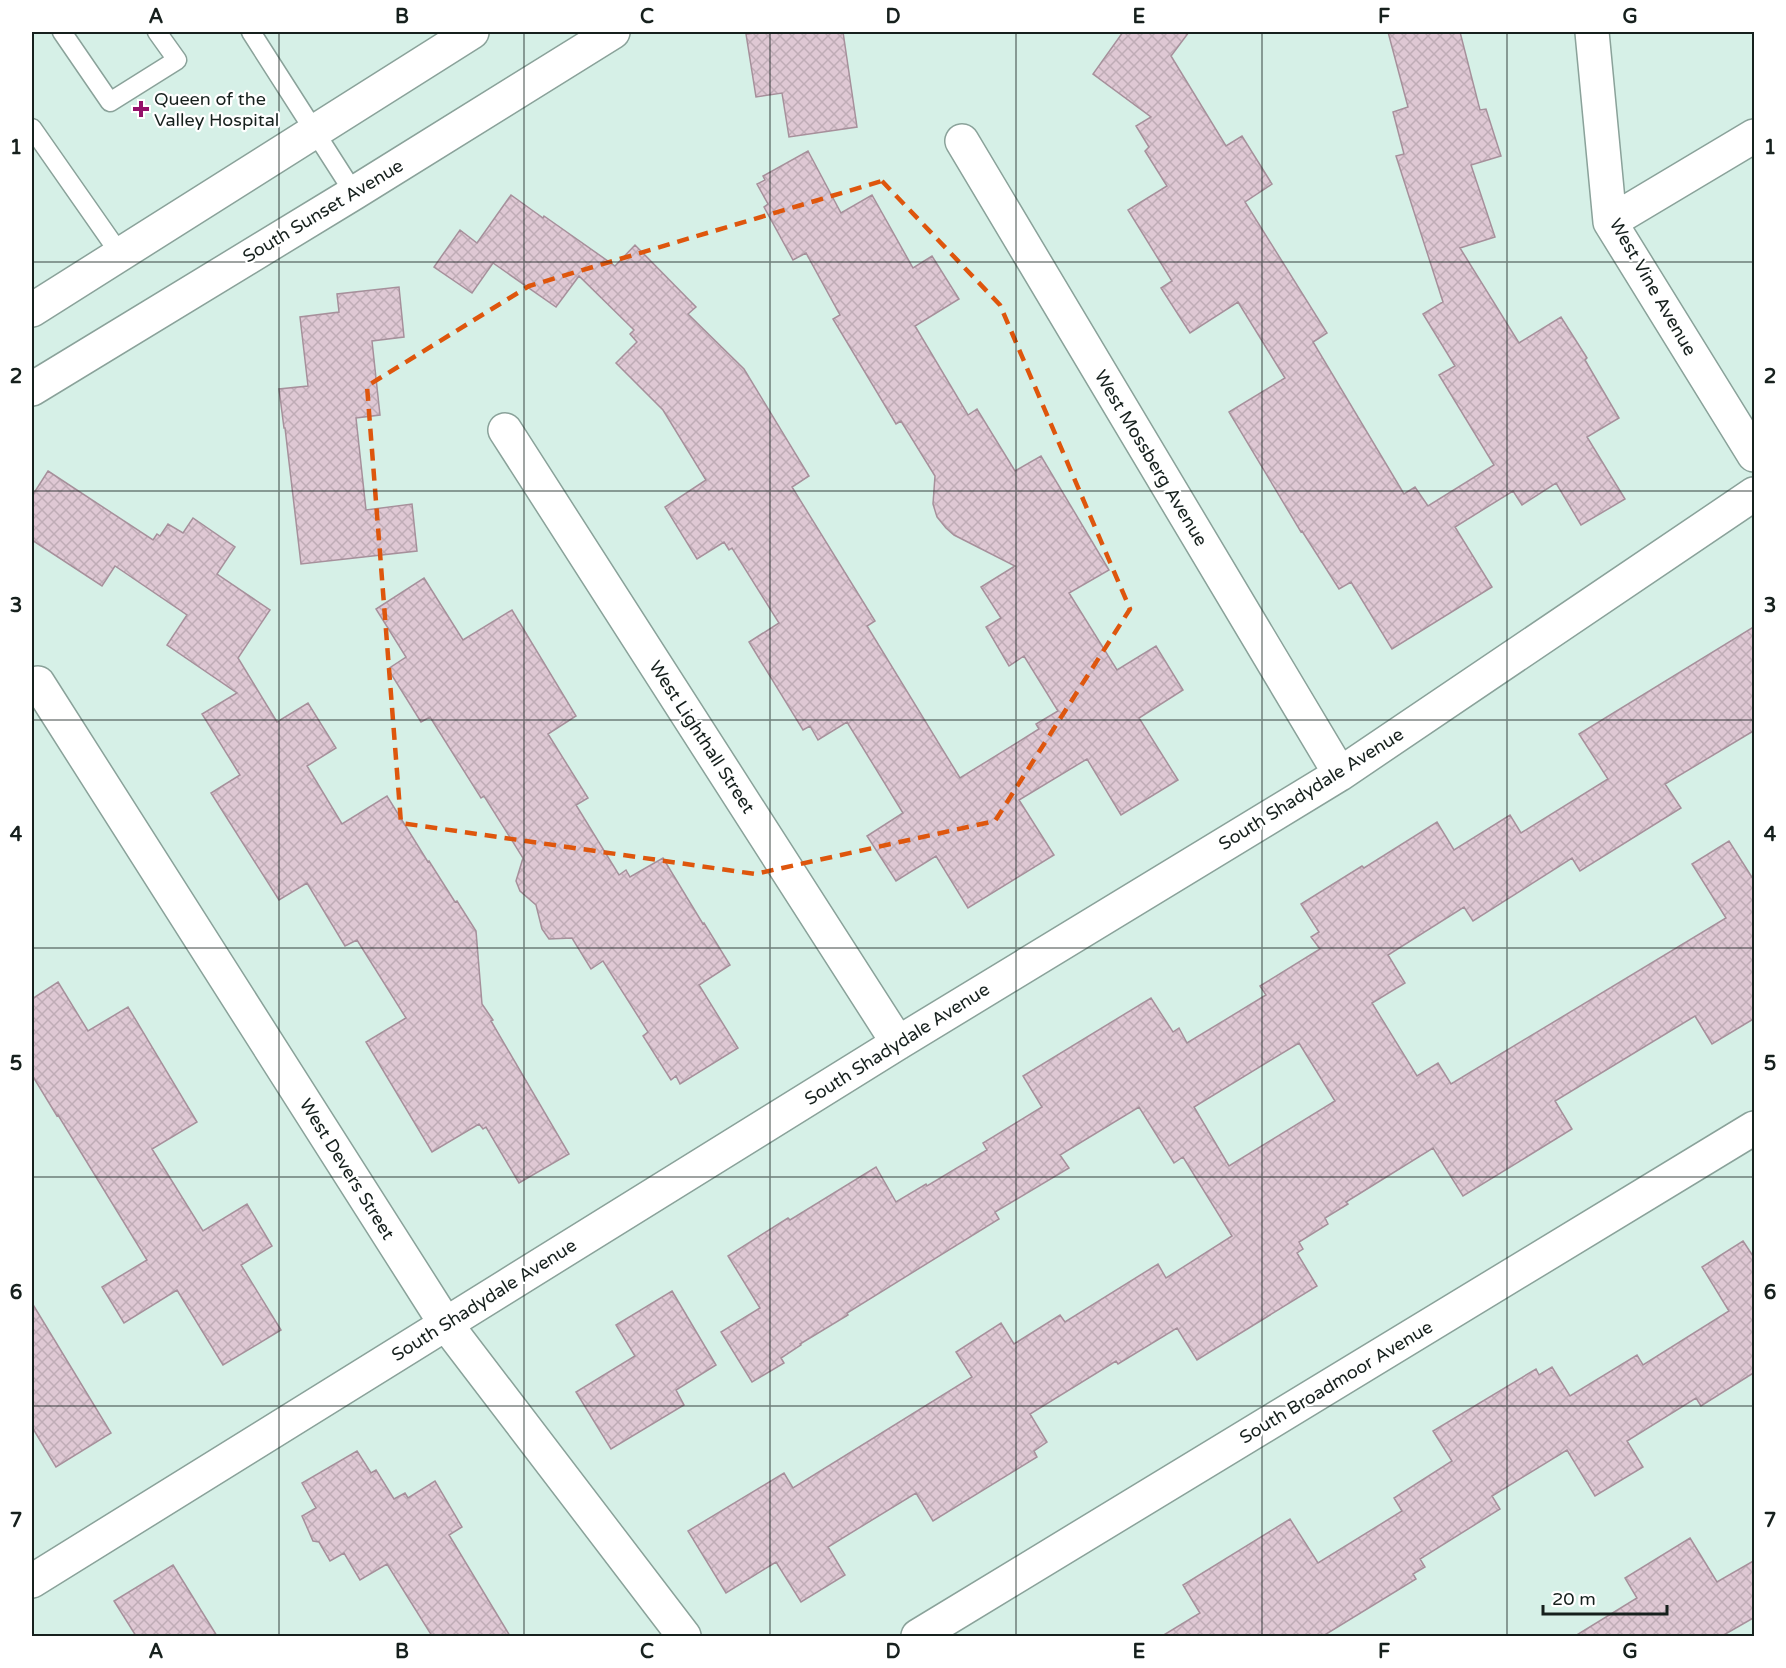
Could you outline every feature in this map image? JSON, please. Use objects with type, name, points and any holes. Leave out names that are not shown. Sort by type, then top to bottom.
[{"type":"street","points":[[32,310],[472,32]]},
{"type":"street","name":"South Sunset Avenue","points":[[32,389],[613,32]]},
{"type":"street","name":"West Vine Avenue","points":[[1592,32],[1610,222],[1755,455]]},
{"type":"street","points":[[1610,222],[1755,136]]},
{"type":"street","name":"West Mossberg Avenue","points":[[962,141],[1340,774]]},
{"type":"street","name":"West Lighthall Street","points":[[505,430],[898,1043]]},
{"type":"street","name":"South Shadydale Avenue","points":[[32,1581],[898,1043],[1340,774],[1755,494]]},
{"type":"street","name":"West Devers Street","points":[[38,683],[445,1323],[684,1636]]},
{"type":"street","name":"South Broadmoor Avenue","points":[[918,1636],[1755,1128]]},
{"type":"lane","points":[[62,32],[110,102],[177,60],[157,32]]},
{"type":"lane","points":[[251,32],[354,193]]},
{"type":"lane","points":[[32,128],[120,254]]},
{"type":"highlighted area","points":[[882,181],[1000,305],[1130,609],[995,821],[755,874],[401,823],[367,386],[529,286]]},
{"type":"building","points":[[843,32],[857,127],[789,137],[782,93],[756,97],[746,34]]},
{"type":"building","points":[[1123,32],[1189,32],[1171,56],[1226,146],[1242,136],[1272,184],[1245,202],[1327,333],[1313,342],[1404,494],[1415,487],[1428,506],[1494,465],[1439,375],[1455,366],[1423,314],[1443,302],[1396,156],[1404,154],[1393,112],[1408,107],[1388,32],[1460,32],[1480,110],[1486,109],[1501,156],[1471,165],[1495,237],[1460,248],[1519,343],[1561,317],[1587,358],[1585,360],[1619,418],[1587,437],[1625,499],[1581,525],[1556,483],[1522,505],[1513,491],[1455,527],[1492,587],[1392,649],[1351,582],[1339,589],[1301,532],[1229,412],[1285,378],[1238,302],[1190,333],[1161,288],[1172,281],[1128,210],[1167,186],[1145,151],[1149,147],[1136,126],[1151,117],[1093,74]]},
{"type":"building","points":[[808,151],[841,213],[872,195],[913,268],[932,256],[959,299],[915,326],[968,415],[977,409],[1015,471],[1041,456],[1109,570],[1069,593],[1117,670],[1156,646],[1183,690],[1139,718],[1178,780],[1121,815],[1087,759],[1019,800],[1054,855],[968,908],[936,856],[896,881],[867,836],[903,813],[847,722],[818,740],[810,726],[803,730],[749,642],[779,623],[732,548],[729,550],[724,542],[697,559],[665,507],[706,480],[663,410],[616,363],[637,342],[630,334],[634,330],[579,276],[556,307],[493,263],[472,293],[434,267],[460,230],[477,243],[511,195],[615,266],[635,245],[696,307],[688,314],[744,369],[809,476],[792,487],[875,621],[867,626],[960,778],[1039,729],[1036,724],[1058,711],[1024,656],[1009,666],[986,627],[1001,618],[981,587],[1015,566],[954,535],[937,517],[933,504],[935,476],[901,421],[896,424],[833,319],[840,315],[806,253],[793,260],[764,207],[768,204],[757,184],[765,180],[763,176]]},
{"type":"building","points":[[399,287],[404,337],[372,341],[380,415],[356,418],[366,510],[412,504],[417,551],[301,564],[279,389],[308,386],[300,317],[339,312],[337,294]]},
{"type":"building","points":[[48,471],[153,540],[157,534],[160,536],[168,524],[183,533],[193,518],[235,547],[217,574],[270,610],[238,658],[277,722],[308,703],[336,748],[307,766],[342,824],[387,796],[428,862],[476,931],[482,1004],[569,1154],[519,1183],[486,1127],[483,1129],[479,1124],[432,1152],[366,1042],[406,1018],[357,940],[345,946],[307,883],[279,900],[211,793],[240,775],[202,714],[237,693],[167,645],[187,615],[115,566],[102,586],[32,540],[32,496]]},
{"type":"building","points":[[424,578],[463,640],[512,610],[576,716],[548,734],[588,798],[576,805],[619,875],[626,870],[630,877],[663,858],[730,965],[699,985],[738,1048],[680,1084],[676,1076],[671,1080],[643,1036],[648,1032],[603,961],[591,969],[572,938],[549,939],[542,929],[536,905],[520,891],[516,881],[523,858],[484,796],[481,798],[430,717],[421,722],[388,669],[406,657],[376,609]]},
{"type":"building","points":[[1755,626],[1755,730],[1665,784],[1681,808],[1580,871],[1572,858],[1473,921],[1464,907],[1388,955],[1405,983],[1372,1003],[1417,1076],[1438,1063],[1451,1084],[1726,918],[1692,864],[1729,841],[1755,882],[1755,1018],[1712,1044],[1695,1016],[1555,1101],[1572,1129],[1463,1196],[1433,1148],[1346,1202],[1348,1204],[1325,1218],[1328,1224],[1299,1242],[1303,1249],[1297,1253],[1317,1286],[1197,1360],[1177,1328],[1118,1364],[1116,1361],[1030,1414],[1047,1442],[1034,1451],[1037,1457],[933,1521],[916,1493],[828,1547],[845,1575],[801,1602],[776,1562],[726,1593],[688,1531],[784,1473],[793,1488],[972,1377],[956,1352],[1001,1323],[1014,1344],[1060,1315],[1065,1322],[1158,1264],[1166,1278],[1232,1236],[1183,1157],[1174,1163],[1139,1107],[1060,1155],[1069,1168],[995,1212],[999,1219],[800,1344],[781,1358],[784,1363],[752,1382],[721,1332],[760,1308],[728,1256],[876,1167],[896,1202],[987,1150],[983,1143],[1042,1107],[1023,1076],[1151,998],[1173,1032],[1179,1028],[1187,1043],[1266,995],[1260,986],[1320,949],[1311,937],[1319,932],[1301,904],[1437,822],[1454,850],[1510,815],[1521,833],[1608,779],[1579,734]],"holes":[[[1299,1043],[1335,1101],[1229,1166],[1194,1107]]]},
{"type":"building","points":[[58,982],[88,1031],[128,1007],[197,1122],[152,1149],[203,1231],[247,1204],[272,1246],[241,1265],[281,1330],[223,1365],[177,1290],[124,1323],[102,1287],[147,1260],[32,1075],[32,999]]},
{"type":"building","points":[[1743,1241],[1755,1259],[1755,1372],[1701,1406],[1696,1398],[1627,1441],[1643,1467],[1595,1496],[1567,1450],[1492,1496],[1500,1509],[1420,1559],[1425,1567],[1413,1574],[1416,1579],[1323,1636],[1162,1636],[1200,1613],[1183,1585],[1290,1519],[1318,1563],[1402,1511],[1394,1498],[1452,1461],[1433,1431],[1536,1369],[1539,1375],[1552,1367],[1570,1396],[1637,1355],[1643,1365],[1729,1311],[1702,1267]]},
{"type":"building","points":[[672,1291],[716,1365],[676,1390],[684,1405],[611,1449],[576,1392],[635,1356],[616,1325]]},
{"type":"building","points":[[32,1303],[111,1433],[56,1467],[32,1427]]},
{"type":"building","points":[[357,1451],[371,1473],[376,1470],[394,1499],[405,1493],[408,1498],[435,1481],[462,1527],[449,1535],[510,1636],[432,1636],[387,1564],[360,1580],[344,1553],[330,1561],[319,1542],[313,1541],[302,1516],[316,1508],[302,1483]]},
{"type":"building","points":[[1690,1538],[1717,1582],[1755,1560],[1755,1617],[1722,1636],[1575,1636],[1637,1598],[1625,1578]]},
{"type":"building","points":[[173,1565],[217,1636],[136,1636],[114,1601]]},
{"type":"place","name":"Queen of the Valley Hospital","points":[[141,109]]}]
